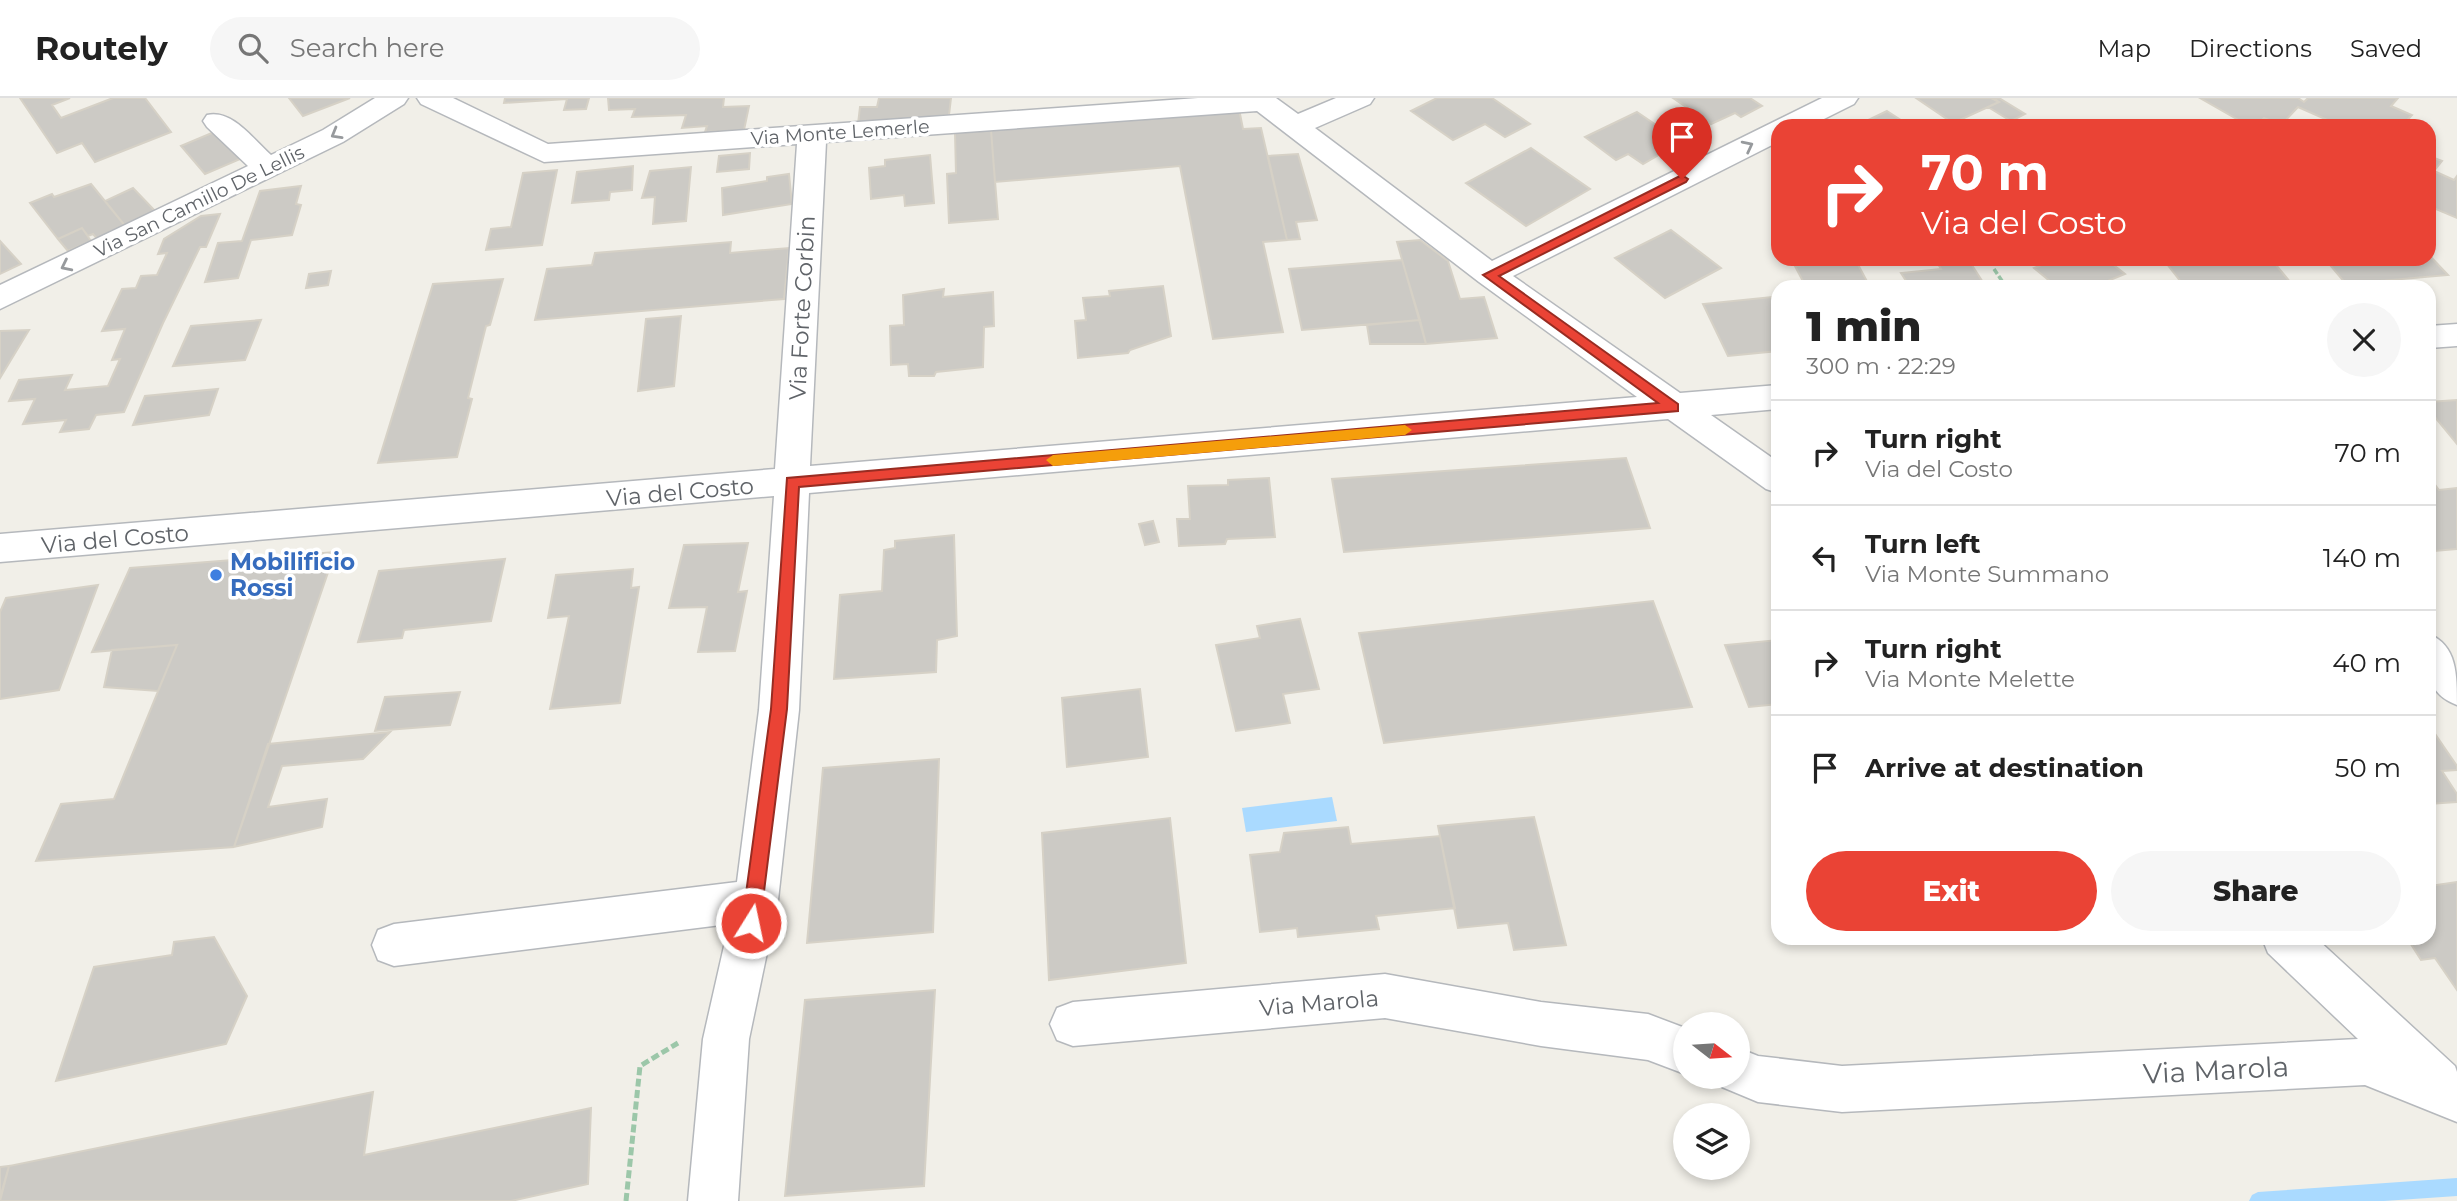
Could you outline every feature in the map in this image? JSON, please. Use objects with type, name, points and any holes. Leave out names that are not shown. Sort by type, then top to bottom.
[{"type":"street","name":"Via San Camillo De Lellis","points":[[0,298],[333,136],[394,98]]},
{"type":"street","name":"Via Monte Lemerle","points":[[431,98],[544,153],[1260,100]]},
{"type":"street","points":[[1295,126],[1360,98]]},
{"type":"street","points":[[1802,119],[1844,98]]},
{"type":"street","points":[[1260,100],[1490,275],[1771,475]]},
{"type":"street","points":[[217,121],[268,167]]},
{"type":"street","name":"Via Forte Corbin","points":[[713,1201],[726,1039],[757,900],[779,709],[812,134]]},
{"type":"street","points":[[1490,275],[1771,134]]},
{"type":"street","points":[[2436,336],[2457,335]]},
{"type":"street","name":"Via del Costo","points":[[0,548],[1771,398]]},
{"type":"street","points":[[394,945],[757,900]]},
{"type":"street","name":"Via Marola","points":[[1750,1076],[1842,1089],[2365,1062],[2455,1099],[2291,945]]},
{"type":"street","name":"Via Marola","points":[[1073,1024],[1385,996],[1541,1024],[1648,1037],[1673,1046]]},
{"type":"path","points":[[1994,269],[2001,280]]},
{"type":"path","points":[[626,1201],[640,1066],[678,1043],[681,1029]]},
{"type":"water","points":[[1332,797],[1337,821],[1246,832],[1242,808]]},
{"type":"building","points":[[20,98],[70,98],[52,105],[61,118],[113,98],[145,98],[171,132],[95,162],[82,143],[57,153]]},
{"type":"building","points":[[289,98],[350,98],[303,116]]},
{"type":"building","points":[[505,98],[589,98],[586,109],[564,110],[567,99],[504,103]]},
{"type":"building","points":[[608,98],[724,98],[723,107],[749,106],[744,130],[705,132],[707,126],[682,128],[686,115],[632,117],[635,109],[609,110]]},
{"type":"building","points":[[879,98],[951,98],[949,115],[858,124],[860,107],[877,107]]},
{"type":"building","points":[[1437,98],[1492,98],[1530,124],[1505,137],[1485,124],[1453,140],[1411,111]]},
{"type":"building","points":[[1673,98],[1750,98],[1762,106],[1741,117],[1735,113],[1711,124]]},
{"type":"building","points":[[1916,98],[1993,98],[1999,102],[1962,119],[1947,119]]},
{"type":"building","points":[[1999,98],[2025,114],[2008,119],[1988,107],[1999,102],[1993,99]]},
{"type":"building","points":[[2200,98],[2298,98],[2304,102],[2308,98],[2398,98],[2391,106],[2412,115],[2408,119],[2325,119],[2298,107],[2287,119],[2237,119]]},
{"type":"building","points":[[1239,109],[1243,129],[1261,128],[1287,240],[1263,242],[1283,332],[1213,339],[1180,166],[995,182],[991,130]]},
{"type":"building","points":[[1887,111],[1899,119],[1870,119]]},
{"type":"building","points":[[1637,112],[1681,142],[1643,164],[1628,154],[1616,160],[1585,137]]},
{"type":"building","points":[[219,130],[245,157],[205,174],[181,146]]},
{"type":"building","points":[[991,130],[998,219],[949,223],[947,174],[956,173],[955,133]]},
{"type":"building","points":[[1531,148],[1590,189],[1526,226],[1466,183]]},
{"type":"building","points":[[750,153],[749,169],[717,172],[719,156]]},
{"type":"building","points":[[1298,154],[1317,220],[1296,222],[1300,239],[1287,240],[1268,156]]},
{"type":"building","points":[[930,155],[934,203],[905,206],[904,195],[871,199],[869,168],[885,166],[885,160]]},
{"type":"building","points":[[633,166],[632,190],[610,192],[609,200],[572,203],[577,172]]},
{"type":"building","points":[[691,167],[686,221],[653,224],[655,197],[642,198],[650,171]]},
{"type":"building","points":[[557,170],[542,245],[486,250],[491,229],[511,227],[523,173]]},
{"type":"building","points":[[2436,172],[2454,180],[2457,176],[2457,218],[2436,209]]},
{"type":"building","points":[[789,174],[792,204],[723,215],[722,188],[767,181],[767,177]]},
{"type":"building","points":[[91,184],[126,227],[98,240],[93,234],[88,236],[82,228],[58,239],[30,203]]},
{"type":"building","points":[[301,186],[296,204],[301,205],[292,235],[251,240],[238,278],[205,282],[218,243],[242,241],[260,191]]},
{"type":"building","points":[[133,188],[159,215],[126,227],[105,201]]},
{"type":"building","points":[[220,214],[206,247],[200,247],[163,323],[124,412],[96,415],[89,429],[60,432],[66,420],[23,424],[35,399],[9,401],[19,380],[72,375],[65,390],[108,386],[120,359],[112,360],[125,329],[102,331],[122,289],[136,288],[141,276],[157,275],[167,253],[158,254],[164,239],[201,216]]},
{"type":"building","points":[[82,228],[91,241],[68,251],[58,239]]},
{"type":"building","points":[[1671,230],[1721,268],[1665,298],[1615,258]]},
{"type":"building","points":[[1420,240],[1448,261],[1460,299],[1484,297],[1497,338],[1426,344],[1397,242]]},
{"type":"building","points":[[0,241],[21,264],[0,274]]},
{"type":"building","points":[[731,242],[730,253],[789,248],[784,299],[535,320],[547,269],[592,265],[595,253]]},
{"type":"building","points":[[1402,260],[1420,320],[1302,330],[1289,269]]},
{"type":"building","points":[[2436,262],[2448,275],[2391,280],[2343,280],[2331,266],[2436,266]]},
{"type":"building","points":[[1795,266],[1859,266],[1866,280],[1802,280]]},
{"type":"building","points":[[1939,266],[1972,266],[1982,280],[1906,280],[1901,273],[1941,269]]},
{"type":"building","points":[[2115,266],[2125,274],[2110,280],[2049,280],[2034,268]]},
{"type":"building","points":[[2168,266],[2277,266],[2288,280],[2180,280]]},
{"type":"building","points":[[331,271],[328,285],[306,288],[309,274]]},
{"type":"building","points":[[503,279],[490,325],[486,326],[468,398],[472,399],[457,457],[378,463],[433,284]]},
{"type":"building","points":[[1163,286],[1171,336],[1128,353],[1078,358],[1075,321],[1086,320],[1083,298],[1110,296],[1109,291]]},
{"type":"building","points":[[944,289],[943,297],[993,292],[994,326],[984,327],[983,367],[936,372],[934,376],[909,376],[908,364],[891,365],[890,326],[904,325],[903,295]]},
{"type":"building","points":[[1771,297],[1771,352],[1728,356],[1703,304]]},
{"type":"building","points":[[681,316],[674,386],[638,391],[646,319]]},
{"type":"building","points":[[261,320],[245,360],[173,366],[191,326]]},
{"type":"building","points":[[1420,320],[1426,344],[1370,344],[1367,325]]},
{"type":"building","points":[[29,330],[0,378],[0,331]]},
{"type":"building","points":[[218,389],[209,415],[133,425],[145,396]]},
{"type":"building","points":[[2457,400],[2457,444],[2436,418],[2436,402]]},
{"type":"building","points":[[1626,458],[1650,528],[1344,552],[1332,479]]},
{"type":"building","points":[[1269,478],[1275,537],[1227,539],[1225,544],[1179,546],[1177,519],[1190,519],[1188,486],[1228,485],[1228,480]]},
{"type":"building","points":[[2436,486],[2439,490],[2457,488],[2457,549],[2436,551]]},
{"type":"building","points":[[1153,521],[1159,542],[1145,545],[1139,524]]},
{"type":"building","points":[[954,535],[957,636],[937,640],[936,672],[834,679],[840,595],[882,591],[884,550],[895,548],[895,541]]},
{"type":"building","points":[[748,543],[738,592],[747,591],[735,651],[698,652],[707,607],[669,608],[684,545]]},
{"type":"building","points":[[335,552],[234,847],[36,861],[61,804],[114,799],[177,645],[92,652],[130,568]]},
{"type":"building","points":[[505,559],[491,621],[404,630],[402,638],[358,642],[379,571]]},
{"type":"building","points":[[633,569],[631,588],[639,587],[620,703],[550,709],[569,616],[548,618],[556,575]]},
{"type":"building","points":[[98,585],[59,690],[0,699],[0,612],[6,598]]},
{"type":"building","points":[[1653,601],[1692,707],[1384,743],[1359,633]]},
{"type":"building","points":[[1300,619],[1319,689],[1283,694],[1290,723],[1236,731],[1216,645],[1260,638],[1257,626]]},
{"type":"building","points":[[1771,641],[1771,705],[1749,707],[1725,645]]},
{"type":"building","points":[[177,645],[158,691],[104,687],[112,650]]},
{"type":"building","points":[[1140,689],[1148,757],[1067,767],[1062,698]]},
{"type":"building","points":[[460,692],[450,725],[375,731],[385,697]]},
{"type":"building","points":[[390,732],[363,759],[282,766],[268,807],[327,799],[322,827],[234,847],[268,744]]},
{"type":"building","points":[[2436,735],[2457,766],[2457,770],[2442,771],[2457,794],[2457,802],[2436,804]]},
{"type":"building","points":[[939,759],[933,932],[807,943],[823,768]]},
{"type":"building","points":[[1534,817],[1566,945],[1514,950],[1508,923],[1458,928],[1438,826]]},
{"type":"building","points":[[1170,818],[1186,963],[1049,980],[1042,833]]},
{"type":"building","points":[[1348,827],[1351,844],[1440,836],[1455,908],[1376,916],[1379,929],[1298,937],[1297,928],[1260,932],[1250,855],[1280,852],[1284,833]]},
{"type":"building","points":[[2457,882],[2457,990],[2435,958],[2421,960],[2411,945],[2436,945],[2436,885]]},
{"type":"building","points":[[214,937],[247,996],[226,1044],[56,1081],[94,967],[172,955],[174,942]]},
{"type":"building","points":[[935,990],[924,1186],[785,1196],[805,1000]]},
{"type":"building","points":[[373,1092],[364,1155],[591,1108],[588,1184],[511,1201],[0,1201],[9,1166]]},
{"type":"building","points":[[9,1166],[0,1198],[0,1167]]},
{"type":"waterway","points":[[2258,1201],[2457,1187]]},
{"type":"slow traffic","points":[[1053,460],[1405,430]]},
{"type":"place","name":"Mobilificio Rossi","points":[[216,575]]},
{"type":"route","points":[[751,923],[757,900],[779,709],[792,482],[1674,407],[1490,275],[1682,179]]}]
